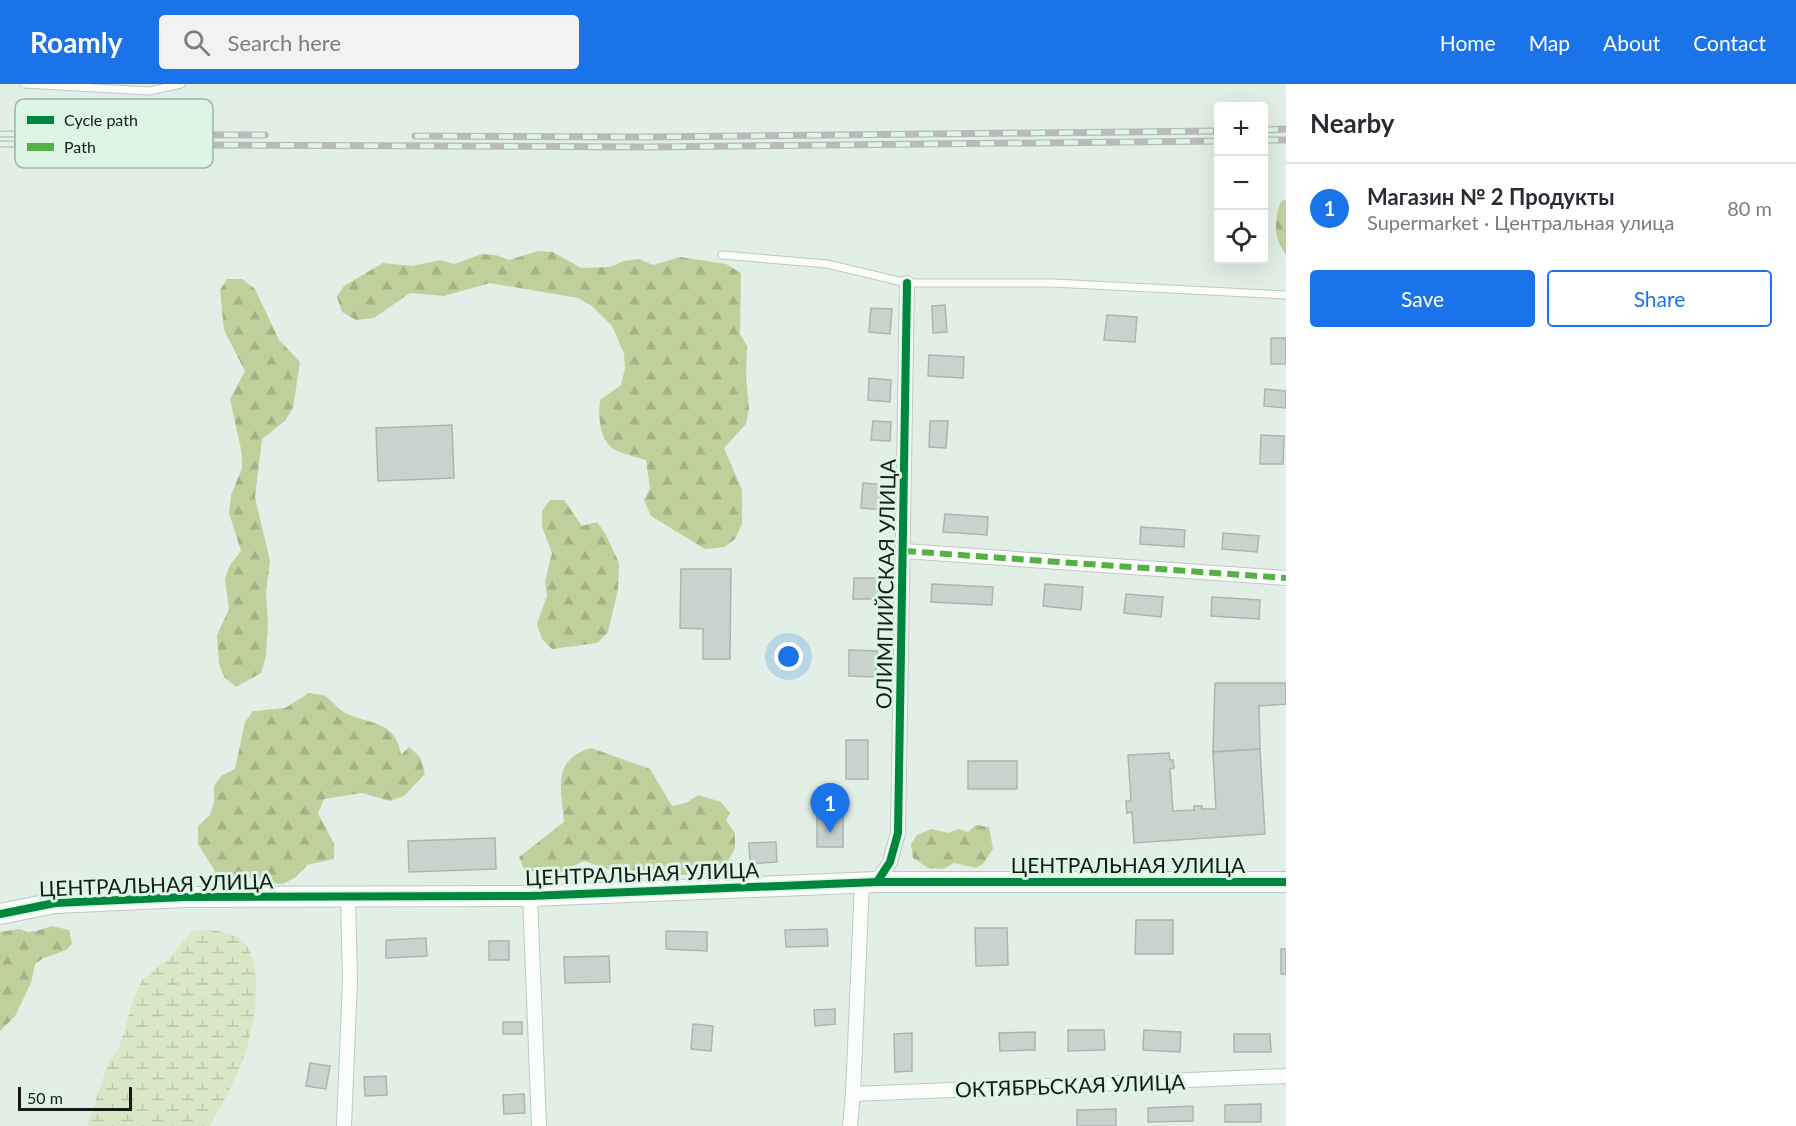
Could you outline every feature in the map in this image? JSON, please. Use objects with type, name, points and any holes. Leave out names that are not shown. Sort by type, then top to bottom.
[{"type":"street","name":"ОЛИМПИЙСКАЯ УЛИЦА","points":[[869,882],[890,862],[898,833],[907,283]]},
{"type":"street","points":[[904,551],[1286,578]]},
{"type":"street","points":[[850,1126],[869,882]]},
{"type":"street","name":"ЦЕНТРАЛЬНАЯ УЛИЦА","points":[[0,914],[55,903],[185,897],[530,896],[869,882],[1286,882]]},
{"type":"street","points":[[344,1126],[350,980],[348,896]]},
{"type":"street","points":[[530,896],[539,1126]]},
{"type":"street","name":"ОКТЯБРЬСКАЯ УЛИЦА","points":[[853,1094],[1286,1076]]},
{"type":"lane","points":[[24,84],[149,91],[182,84]]},
{"type":"lane","points":[[722,255],[827,264],[907,283],[1053,283],[1286,295]]},
{"type":"green space","points":[[1286,200],[1286,254],[1279,242],[1276,229],[1281,201]]},
{"type":"green space","points":[[538,251],[553,252],[581,268],[610,267],[624,261],[639,259],[653,265],[680,257],[726,264],[741,273],[740,334],[747,346],[746,377],[749,409],[746,424],[724,448],[742,490],[742,524],[735,539],[724,547],[705,549],[651,516],[644,500],[650,488],[646,460],[612,447],[603,436],[599,414],[600,400],[621,385],[625,368],[624,353],[612,326],[592,306],[578,298],[490,283],[444,296],[410,293],[374,318],[356,320],[342,312],[337,297],[344,286],[383,263],[412,266],[440,260],[454,264],[482,254],[496,255],[509,260]]},
{"type":"green space","points":[[227,279],[242,279],[255,289],[279,340],[300,362],[293,408],[285,421],[262,439],[255,497],[270,561],[266,592],[268,623],[266,656],[261,673],[236,687],[225,678],[219,664],[217,635],[229,609],[225,579],[230,565],[241,551],[229,513],[231,495],[242,468],[242,454],[230,399],[245,371],[224,330],[220,290]]},
{"type":"green space","points":[[550,500],[564,500],[582,526],[597,522],[605,533],[619,563],[618,589],[608,632],[597,643],[552,649],[542,639],[537,624],[547,596],[545,581],[552,553],[542,527],[542,511]]},
{"type":"green space","points":[[309,693],[323,695],[345,713],[388,729],[394,735],[401,755],[409,747],[420,757],[425,774],[404,796],[390,801],[362,793],[324,799],[318,813],[334,844],[334,859],[307,865],[296,877],[283,884],[266,883],[242,875],[228,879],[216,873],[198,844],[198,826],[210,815],[214,803],[214,786],[221,776],[235,769],[245,722],[253,711],[285,708]]},
{"type":"green space","points":[[591,748],[650,769],[672,806],[686,803],[698,795],[721,802],[730,813],[726,820],[735,833],[735,848],[727,863],[698,874],[683,875],[654,870],[614,871],[584,861],[553,876],[524,869],[519,857],[564,822],[561,778],[564,768],[569,760]]},
{"type":"green space","points":[[976,825],[989,827],[993,849],[983,864],[976,868],[954,863],[943,869],[928,868],[913,858],[911,844],[917,835],[932,829],[948,833],[959,829],[968,832]]},
{"type":"green space","points":[[52,926],[69,930],[72,944],[66,950],[35,964],[31,983],[15,1016],[0,1031],[0,932],[19,929],[28,932]]},
{"type":"green space","points":[[210,929],[240,939],[248,948],[256,976],[255,1009],[246,1051],[214,1119],[209,1126],[87,1126],[109,1062],[119,1048],[134,997],[142,980],[168,959],[191,932]]},
{"type":"building","points":[[945,305],[947,332],[933,333],[932,306]]},
{"type":"building","points":[[871,308],[892,309],[890,334],[869,332]]},
{"type":"building","points":[[1107,315],[1137,317],[1135,342],[1104,340]]},
{"type":"building","points":[[1271,338],[1286,338],[1286,364],[1271,364]]},
{"type":"building","points":[[929,355],[964,357],[963,378],[928,376]]},
{"type":"building","points":[[869,378],[891,380],[890,402],[868,400]]},
{"type":"building","points":[[1265,389],[1286,391],[1286,408],[1264,406]]},
{"type":"building","points":[[873,421],[891,422],[890,441],[871,440]]},
{"type":"building","points":[[930,421],[948,421],[946,448],[929,447]]},
{"type":"building","points":[[452,425],[454,478],[378,481],[376,428]]},
{"type":"building","points":[[1261,435],[1284,436],[1283,464],[1260,464]]},
{"type":"building","points":[[863,483],[887,485],[884,510],[861,508]]},
{"type":"building","points":[[945,514],[988,517],[987,535],[943,532]]},
{"type":"building","points":[[1141,527],[1185,530],[1184,547],[1140,544]]},
{"type":"building","points":[[1223,533],[1259,536],[1257,552],[1222,549]]},
{"type":"building","points":[[681,569],[731,569],[730,659],[703,659],[703,629],[680,628]]},
{"type":"building","points":[[854,578],[883,578],[882,599],[853,599]]},
{"type":"building","points":[[932,584],[993,587],[992,605],[931,602]]},
{"type":"building","points":[[1045,584],[1083,587],[1081,610],[1043,606]]},
{"type":"building","points":[[1126,594],[1163,597],[1161,617],[1124,613]]},
{"type":"building","points":[[1212,597],[1260,600],[1259,619],[1211,616]]},
{"type":"building","points":[[849,650],[877,651],[876,677],[849,676]]},
{"type":"building","points":[[1215,683],[1286,683],[1286,704],[1259,706],[1260,749],[1213,752]]},
{"type":"building","points":[[846,740],[868,740],[868,779],[846,779]]},
{"type":"building","points":[[1260,749],[1265,834],[1134,843],[1132,812],[1127,813],[1126,801],[1131,801],[1128,755],[1169,753],[1174,768],[1170,769],[1173,811],[1194,810],[1194,806],[1202,806],[1202,809],[1216,809],[1213,752]]},
{"type":"building","points":[[968,761],[1017,761],[1017,789],[968,789]]},
{"type":"building","points":[[817,813],[843,814],[843,847],[817,847]]},
{"type":"building","points":[[495,838],[496,869],[409,872],[408,841]]},
{"type":"building","points":[[776,842],[777,862],[750,864],[749,843]]},
{"type":"building","points":[[1136,920],[1173,920],[1173,954],[1135,954]]},
{"type":"building","points":[[975,928],[1007,928],[1008,965],[976,966]]},
{"type":"building","points":[[827,929],[828,946],[786,947],[785,930]]},
{"type":"building","points":[[666,931],[707,932],[707,951],[666,949]]},
{"type":"building","points":[[426,938],[427,956],[386,958],[386,940]]},
{"type":"building","points":[[489,941],[509,941],[509,960],[489,960]]},
{"type":"building","points":[[1281,949],[1286,949],[1286,974],[1281,974]]},
{"type":"building","points":[[609,956],[610,982],[565,983],[564,957]]},
{"type":"building","points":[[835,1009],[835,1024],[815,1026],[814,1010]]},
{"type":"building","points":[[503,1022],[522,1022],[522,1034],[503,1034]]},
{"type":"building","points":[[693,1024],[713,1026],[711,1051],[691,1049]]},
{"type":"building","points":[[1068,1030],[1104,1030],[1105,1050],[1068,1051]]},
{"type":"building","points":[[1144,1030],[1181,1032],[1180,1052],[1143,1050]]},
{"type":"building","points":[[1035,1032],[1035,1050],[1000,1051],[999,1033]]},
{"type":"building","points":[[912,1033],[912,1071],[895,1072],[894,1034]]},
{"type":"building","points":[[1234,1034],[1270,1034],[1271,1052],[1234,1052]]},
{"type":"building","points":[[310,1063],[330,1066],[326,1089],[306,1086]]},
{"type":"building","points":[[386,1076],[387,1095],[365,1096],[364,1077]]},
{"type":"building","points":[[524,1094],[525,1113],[504,1114],[503,1095]]},
{"type":"building","points":[[1261,1104],[1261,1122],[1225,1122],[1225,1105]]},
{"type":"building","points":[[1193,1106],[1193,1121],[1148,1122],[1148,1108]]},
{"type":"building","points":[[1116,1109],[1116,1126],[1077,1126],[1077,1110]]},
{"type":"railway","points":[[1268,130],[1286,129]]},
{"type":"railway","points":[[415,136],[648,137],[1214,131]]},
{"type":"railway","points":[[0,134],[15,134]]},
{"type":"railway","points":[[213,135],[265,135]]},
{"type":"railway","points":[[1268,140],[1286,140]]},
{"type":"railway","points":[[213,145],[648,147],[1214,141]]},
{"type":"railway","points":[[0,144],[15,144]]},
{"type":"marked path","points":[[904,551],[1286,578]]},
{"type":"cycle path","points":[[877,882],[890,862],[898,833],[907,283]]},
{"type":"cycle path","points":[[0,914],[55,903],[185,897],[530,896],[877,882],[1286,882]]},
{"type":"place","name":"Магазин № 2 Продукты","points":[[830,833]]}]
